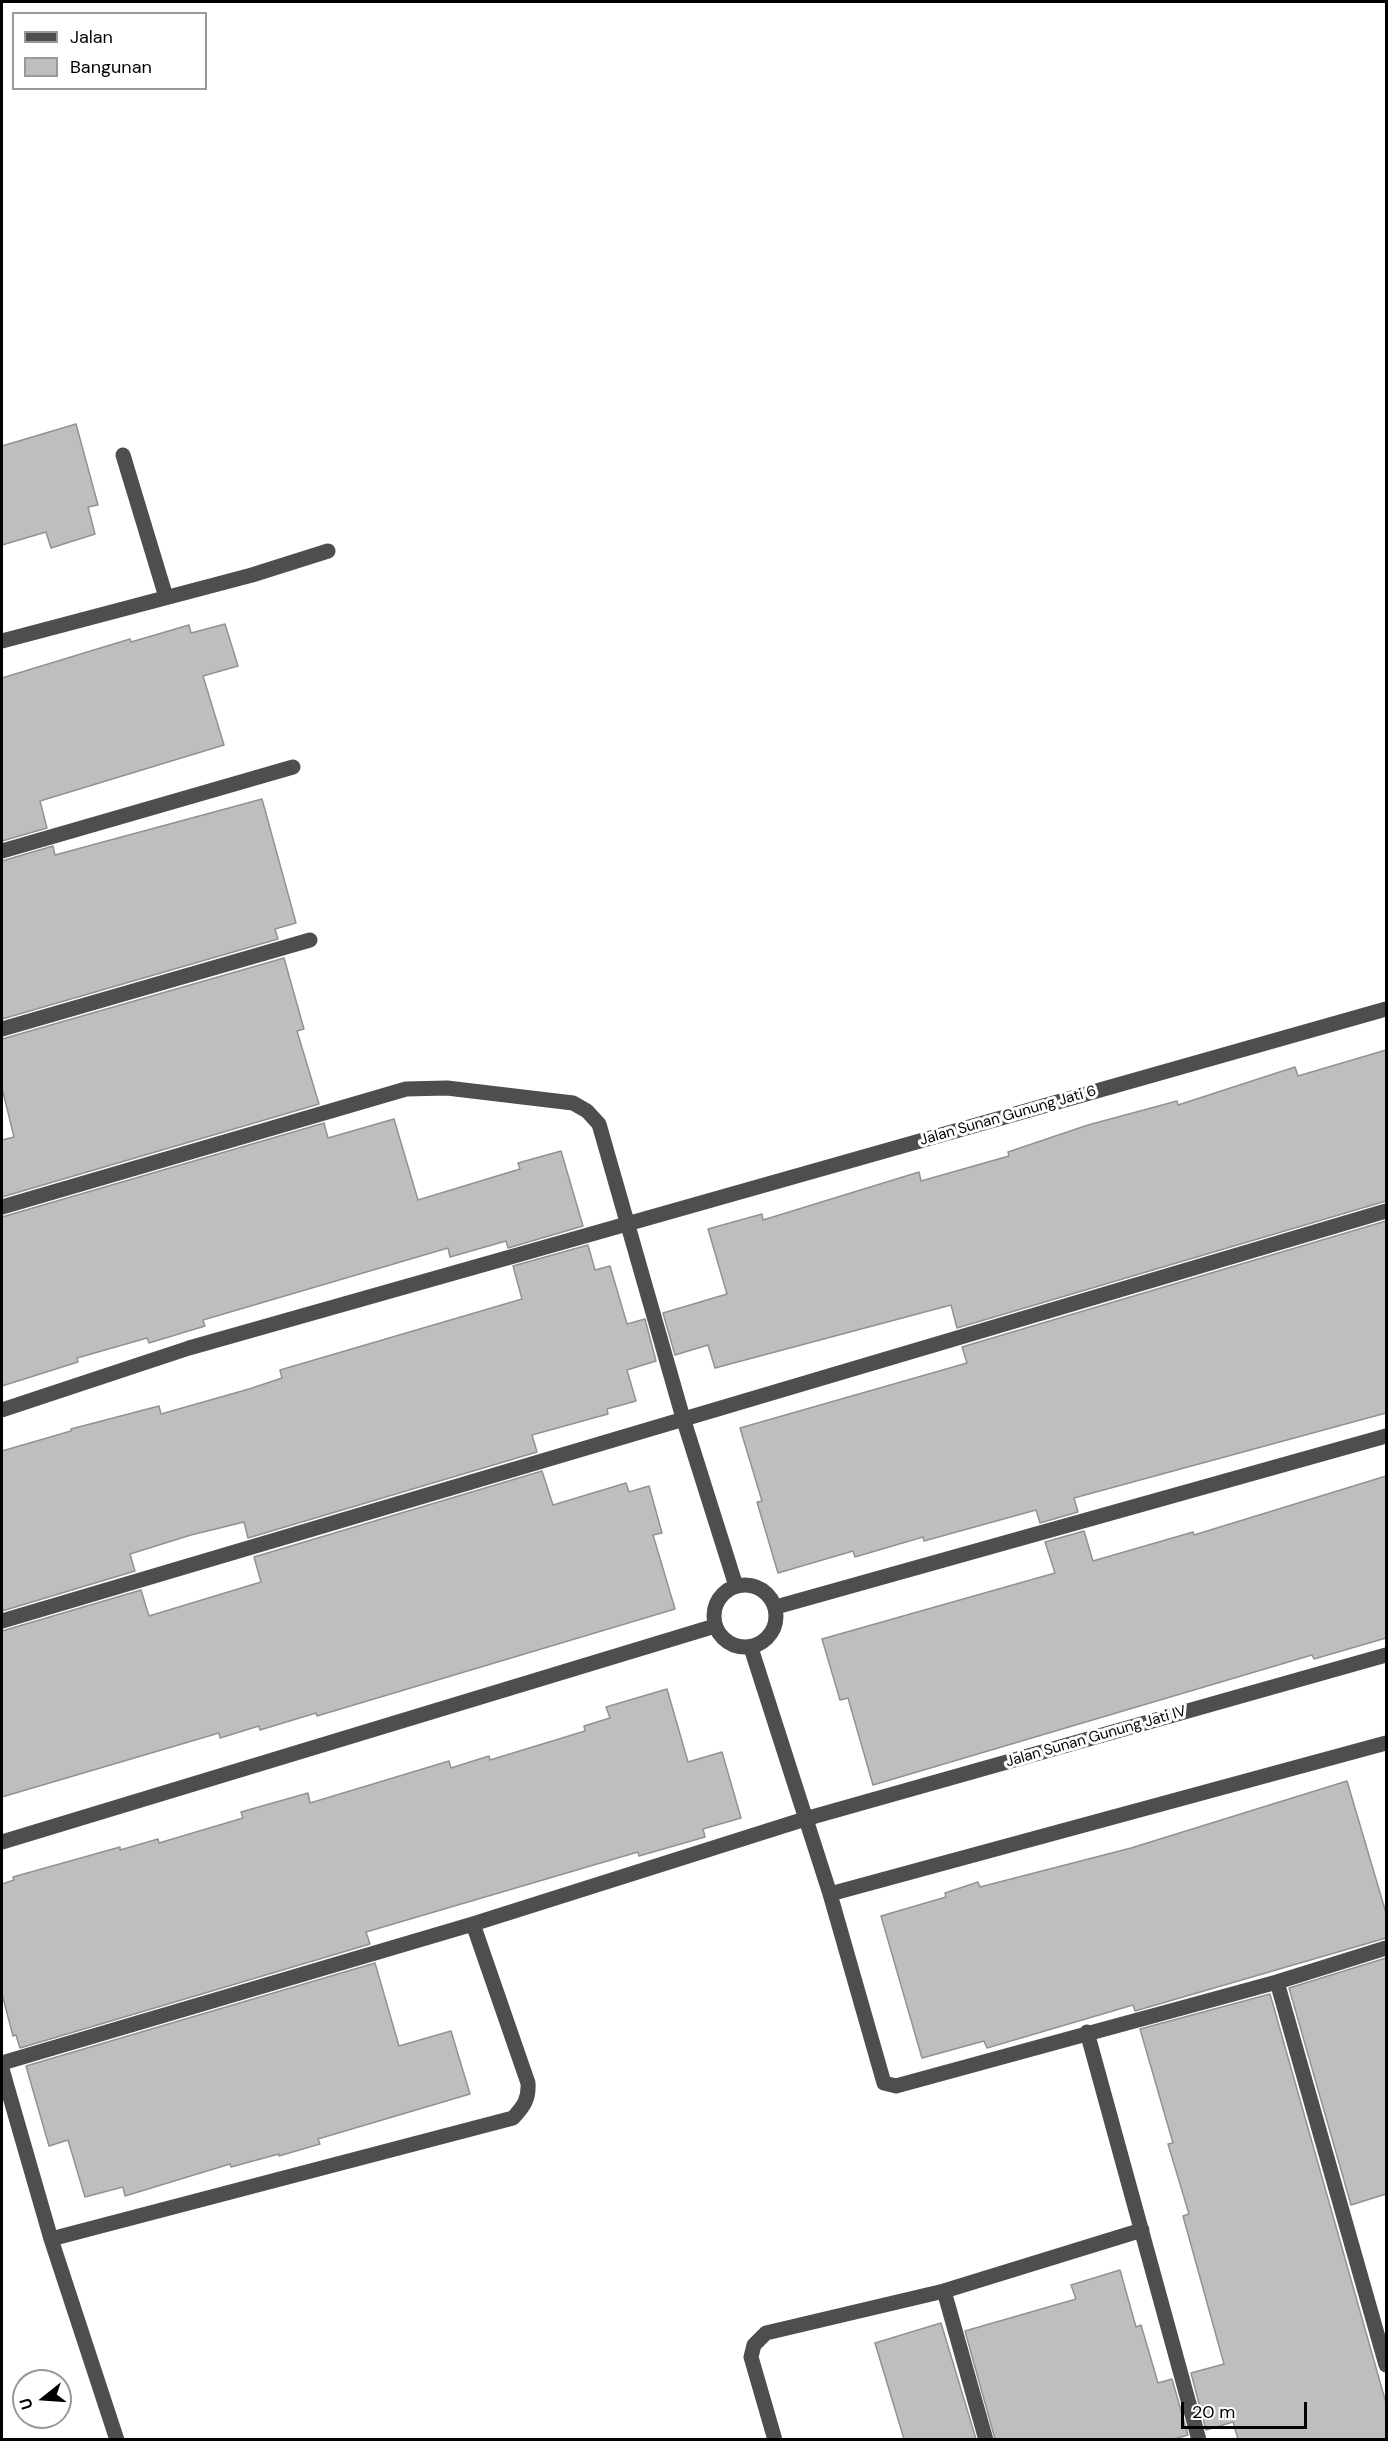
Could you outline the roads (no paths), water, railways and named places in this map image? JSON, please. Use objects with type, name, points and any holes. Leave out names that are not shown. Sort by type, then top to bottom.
[{"type":"street","points":[[123,455],[166,597]]},
{"type":"street","points":[[2,641],[328,551]]},
{"type":"street","points":[[2,851],[292,767]]},
{"type":"street","points":[[2,1029],[310,940]]},
{"type":"street","name":"Jalan Sunan Gunung Jati 6","points":[[2,1410],[189,1348],[1386,1009]]},
{"type":"street","points":[[2,1206],[406,1089],[425,1087],[573,1103],[587,1111],[599,1124],[629,1222],[683,1418],[736,1586]]},
{"type":"street","points":[[2,1621],[1386,1211]]},
{"type":"street","points":[[776,1607],[1386,1436]]},
{"type":"street","points":[[748,1585],[760,1588],[770,1596],[776,1607],[777,1620],[773,1633],[752,1648],[729,1643],[720,1636],[716,1626],[714,1613],[718,1601],[736,1586],[748,1585]]},
{"type":"street","points":[[2,1842],[716,1626]]},
{"type":"street","points":[[752,1648],[830,1894],[884,2083],[896,2086],[1277,1982],[1386,1948]]},
{"type":"street","name":"Jalan Sunan Gunung Jati IV","points":[[2,2063],[473,1924],[806,1819],[1386,1655]]},
{"type":"street","points":[[830,1894],[1386,1743]]},
{"type":"street","points":[[51,2239],[513,2118],[524,2107],[529,2096],[528,2083],[473,1924]]},
{"type":"street","points":[[1277,1982],[1386,2365]]},
{"type":"street","points":[[1087,2032],[1199,2439]]},
{"type":"street","points":[[2,2069],[51,2239],[117,2439]]},
{"type":"street","points":[[775,2439],[751,2357],[751,2350],[758,2338],[766,2333],[944,2291],[1142,2230]]},
{"type":"street","points":[[944,2291],[986,2439]]}]
